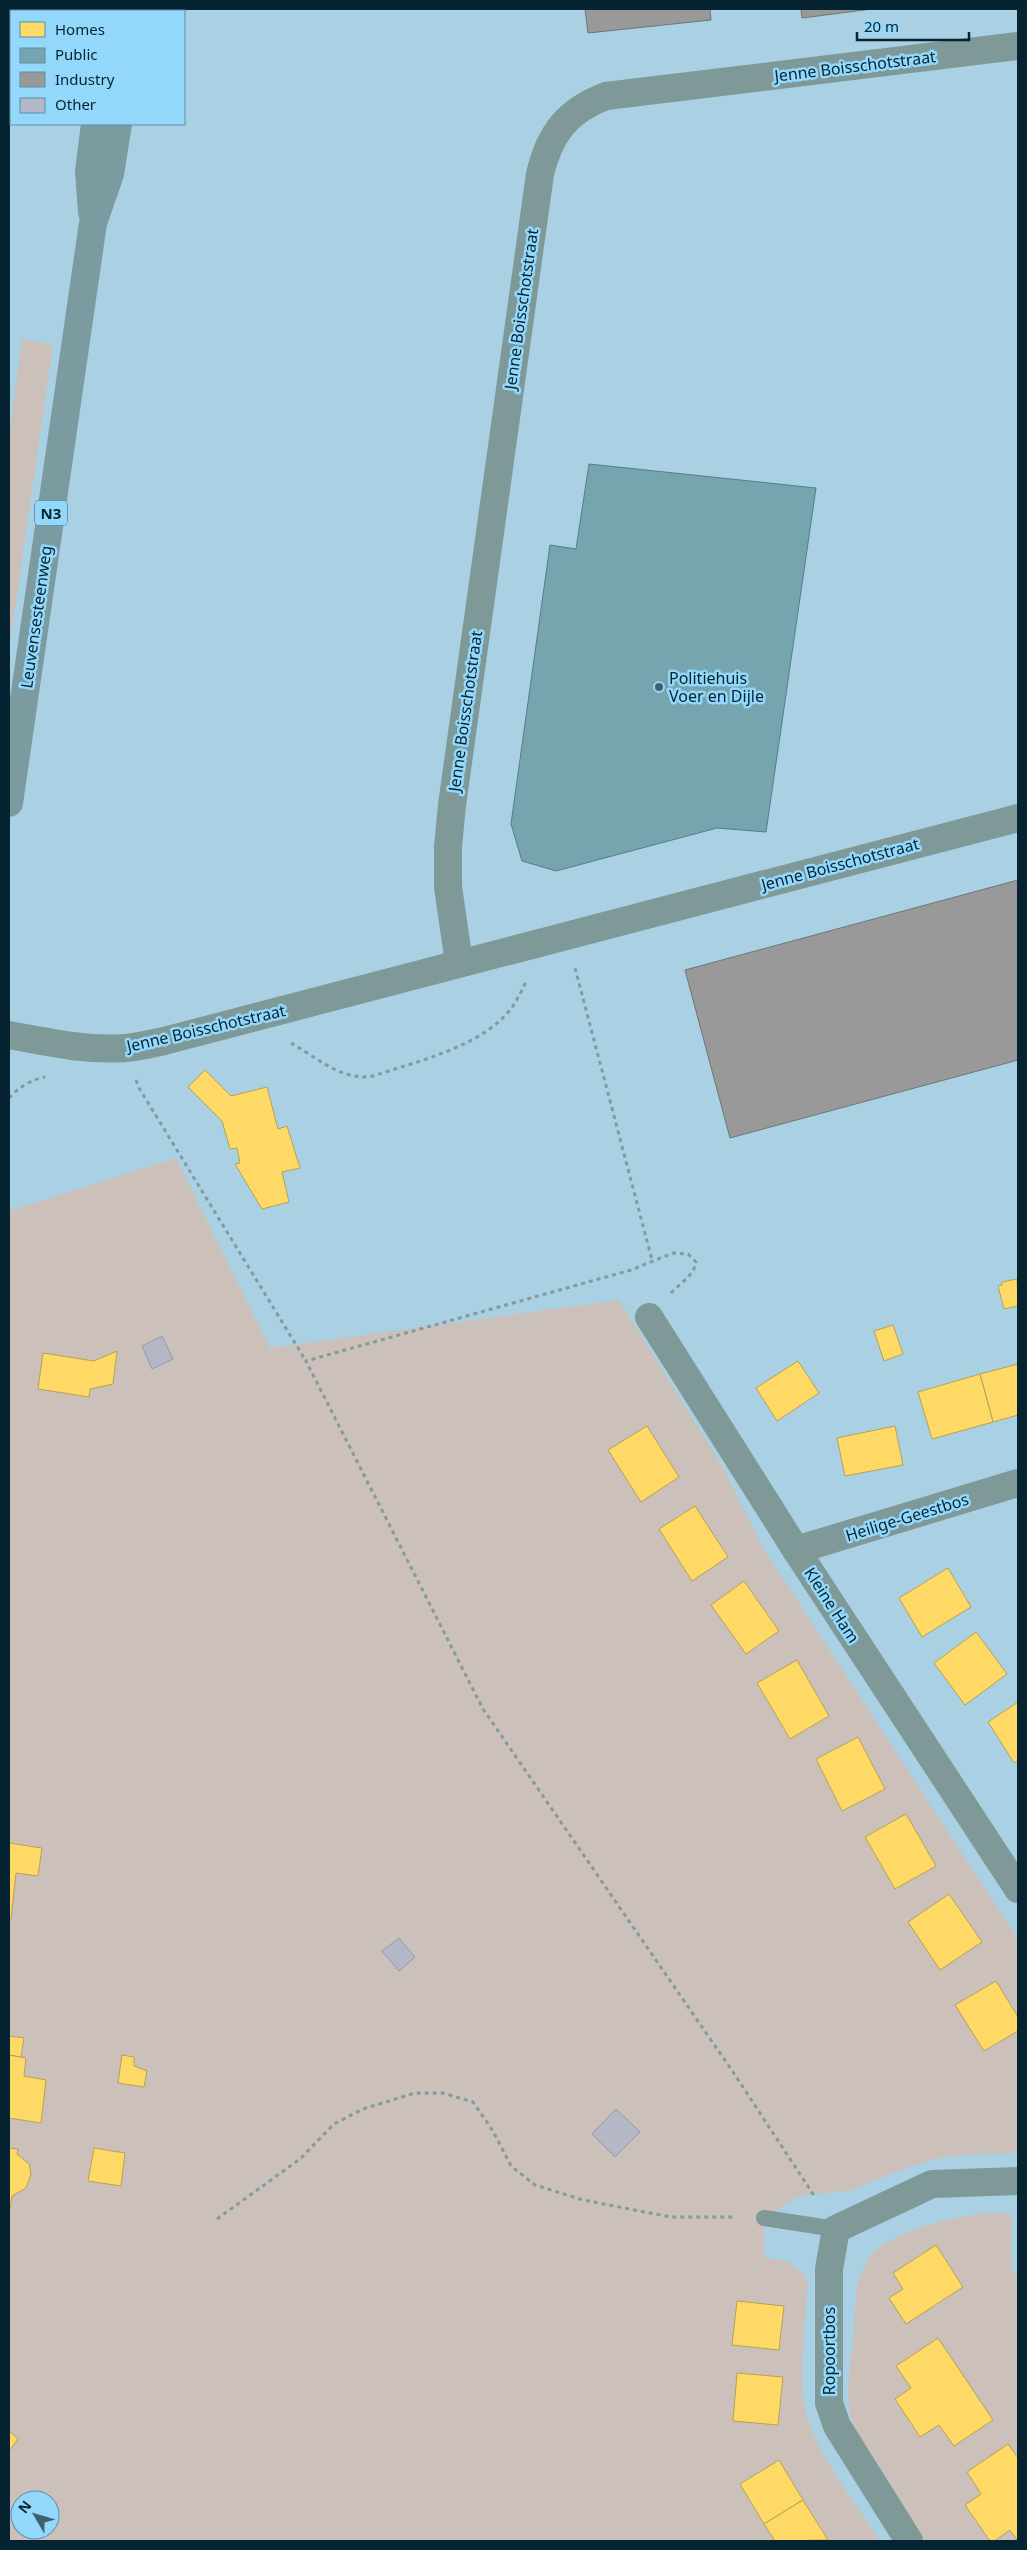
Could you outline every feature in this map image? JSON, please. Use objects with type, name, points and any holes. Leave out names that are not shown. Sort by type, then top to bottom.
[{"type":"main road","name":"Leuvensesteenweg","points":[[93,224],[89,171],[95,125]]},
{"type":"main road","name":"Leuvensesteenweg","points":[[9,803],[93,224],[110,174],[118,125]]},
{"type":"street","name":"Jenne Boisschotstraat","points":[[460,964],[448,887],[448,846],[452,805],[540,174],[552,139],[573,113],[588,103],[606,96],[1018,46]]},
{"type":"street","name":"Jenne Boisschotstraat","points":[[9,1035],[85,1048],[127,1048],[164,1041],[1018,818]]},
{"type":"street","name":"Kleine Ham","points":[[649,1317],[796,1550],[1018,1890]]},
{"type":"street","name":"Heilige-Geestbos","points":[[796,1550],[1018,1483]]},
{"type":"street","points":[[836,2229],[932,2184],[1018,2181]]},
{"type":"street","name":"Ropoortbos","points":[[836,2229],[829,2269],[829,2403],[837,2426],[909,2541]]},
{"type":"lane","points":[[764,2218],[836,2229]]},
{"type":"path","points":[[566,936],[652,1260]]},
{"type":"path","points":[[282,1041],[290,1042],[330,1067],[348,1074],[363,1078],[373,1076],[446,1052],[484,1031],[512,1007],[528,978]]},
{"type":"path","points":[[127,1048],[139,1088],[306,1361],[483,1709],[733,2072],[836,2229]]},
{"type":"path","points":[[9,1098],[15,1091],[36,1079],[54,1076]]},
{"type":"path","points":[[306,1361],[631,1270],[673,1253],[688,1254],[696,1262],[692,1274],[680,1283],[649,1317]]},
{"type":"path","points":[[217,2219],[300,2159],[334,2124],[363,2108],[415,2093],[443,2093],[473,2102],[493,2131],[511,2166],[535,2185],[584,2200],[672,2217],[764,2218]]},
{"type":"shaded area","points":[[22,339],[53,345],[11,636],[9,635],[9,433]]},
{"type":"shaded area","points":[[176,1158],[270,1348],[619,1300],[721,1464],[763,1548],[1018,1939],[1018,2153],[961,2155],[935,2159],[901,2170],[852,2190],[800,2196],[764,2218],[764,2258],[778,2259],[790,2263],[800,2271],[808,2282],[802,2379],[805,2408],[810,2425],[826,2459],[880,2541],[9,2541],[9,1211]]},
{"type":"shaded area","points":[[986,2213],[1012,2213],[1011,2267],[1018,2277],[1018,2541],[924,2541],[867,2454],[850,2414],[848,2383],[857,2288],[868,2259],[890,2240],[940,2222]]},
{"type":"building: Homes","points":[[205,1070],[231,1096],[267,1087],[278,1129],[287,1126],[300,1168],[282,1172],[289,1202],[262,1209],[235,1164],[240,1163],[237,1148],[230,1149],[222,1121],[188,1087]]},
{"type":"building: Homes","points":[[1017,1279],[1018,1306],[1004,1309],[998,1286],[1002,1285],[1002,1282]]},
{"type":"building: Homes","points":[[893,1325],[903,1354],[884,1361],[874,1331]]},
{"type":"building: Homes","points":[[117,1351],[113,1384],[90,1389],[89,1397],[38,1389],[43,1353],[94,1361]]},
{"type":"building: Homes","points":[[798,1361],[819,1393],[777,1421],[756,1388]]},
{"type":"building: Homes","points":[[1018,1364],[1018,1415],[993,1422],[980,1374]]},
{"type":"building: Homes","points":[[980,1374],[993,1422],[932,1439],[918,1392]]},
{"type":"building: Homes","points":[[647,1426],[679,1477],[641,1502],[608,1450]]},
{"type":"building: Homes","points":[[895,1426],[903,1465],[845,1476],[837,1438]]},
{"type":"building: Homes","points":[[695,1506],[728,1557],[692,1581],[659,1529]]},
{"type":"building: Homes","points":[[948,1568],[971,1607],[922,1637],[899,1598]]},
{"type":"building: Homes","points":[[744,1581],[779,1631],[746,1654],[711,1605]]},
{"type":"building: Homes","points":[[976,1632],[1007,1674],[965,1705],[934,1663]]},
{"type":"building: Homes","points":[[797,1660],[829,1716],[790,1739],[757,1683]]},
{"type":"building: Homes","points":[[1018,1702],[1018,1760],[1014,1763],[988,1722]]},
{"type":"building: Homes","points":[[858,1737],[885,1789],[842,1811],[816,1759]]},
{"type":"building: Homes","points":[[906,1814],[936,1866],[895,1889],[865,1837]]},
{"type":"building: Homes","points":[[9,1843],[42,1848],[38,1876],[16,1873],[11,1919],[9,1919]]},
{"type":"building: Homes","points":[[949,1894],[982,1942],[940,1970],[908,1922]]},
{"type":"building: Homes","points":[[996,1981],[1018,2017],[1018,2031],[984,2051],[955,2005]]},
{"type":"building: Homes","points":[[9,2036],[24,2038],[21,2057],[9,2055]]},
{"type":"building: Homes","points":[[9,2055],[26,2058],[24,2076],[46,2080],[41,2123],[9,2118]]},
{"type":"building: Homes","points":[[122,2055],[134,2057],[134,2066],[147,2071],[144,2087],[118,2083]]},
{"type":"building: Homes","points":[[9,2148],[18,2149],[17,2154],[29,2164],[31,2174],[26,2188],[12,2196],[9,2215]]},
{"type":"building: Homes","points":[[94,2148],[125,2153],[121,2186],[88,2181]]},
{"type":"building: Homes","points":[[936,2245],[963,2287],[906,2324],[889,2298],[903,2289],[893,2273]]},
{"type":"building: Homes","points":[[737,2301],[784,2306],[779,2350],[732,2345]]},
{"type":"building: Homes","points":[[938,2338],[993,2420],[954,2446],[939,2425],[920,2437],[895,2399],[911,2388],[896,2366]]},
{"type":"building: Homes","points":[[737,2373],[783,2377],[778,2425],[733,2421]]},
{"type":"building: Homes","points":[[9,2431],[18,2439],[9,2451]]},
{"type":"building: Homes","points":[[1008,2444],[1018,2458],[1018,2541],[1010,2530],[994,2541],[990,2541],[965,2505],[981,2494],[967,2472]]},
{"type":"building: Homes","points":[[779,2460],[803,2500],[764,2524],[740,2484]]},
{"type":"building: Homes","points":[[803,2500],[828,2540],[775,2541],[764,2524]]},
{"type":"building: Public","name":"Politiehuis Voer en Dijle","points":[[589,464],[816,488],[766,832],[717,828],[556,871],[522,861],[511,824],[550,545],[576,549]]},
{"type":"building: Industry","points":[[585,9],[710,9],[711,20],[588,33]]},
{"type":"building: Industry","points":[[801,9],[872,9],[802,18]]},
{"type":"building: Industry","points":[[1018,880],[1018,1060],[730,1138],[685,970]]},
{"type":"building: Other","points":[[162,1336],[173,1359],[152,1369],[142,1346]]},
{"type":"building: Other","points":[[399,1938],[415,1957],[399,1971],[382,1951]]},
{"type":"building: Other","points":[[616,2109],[640,2132],[615,2157],[592,2134]]},
{"type":"place","name":"Politiehuis Voer en Dijle","points":[[659,687]]}]
